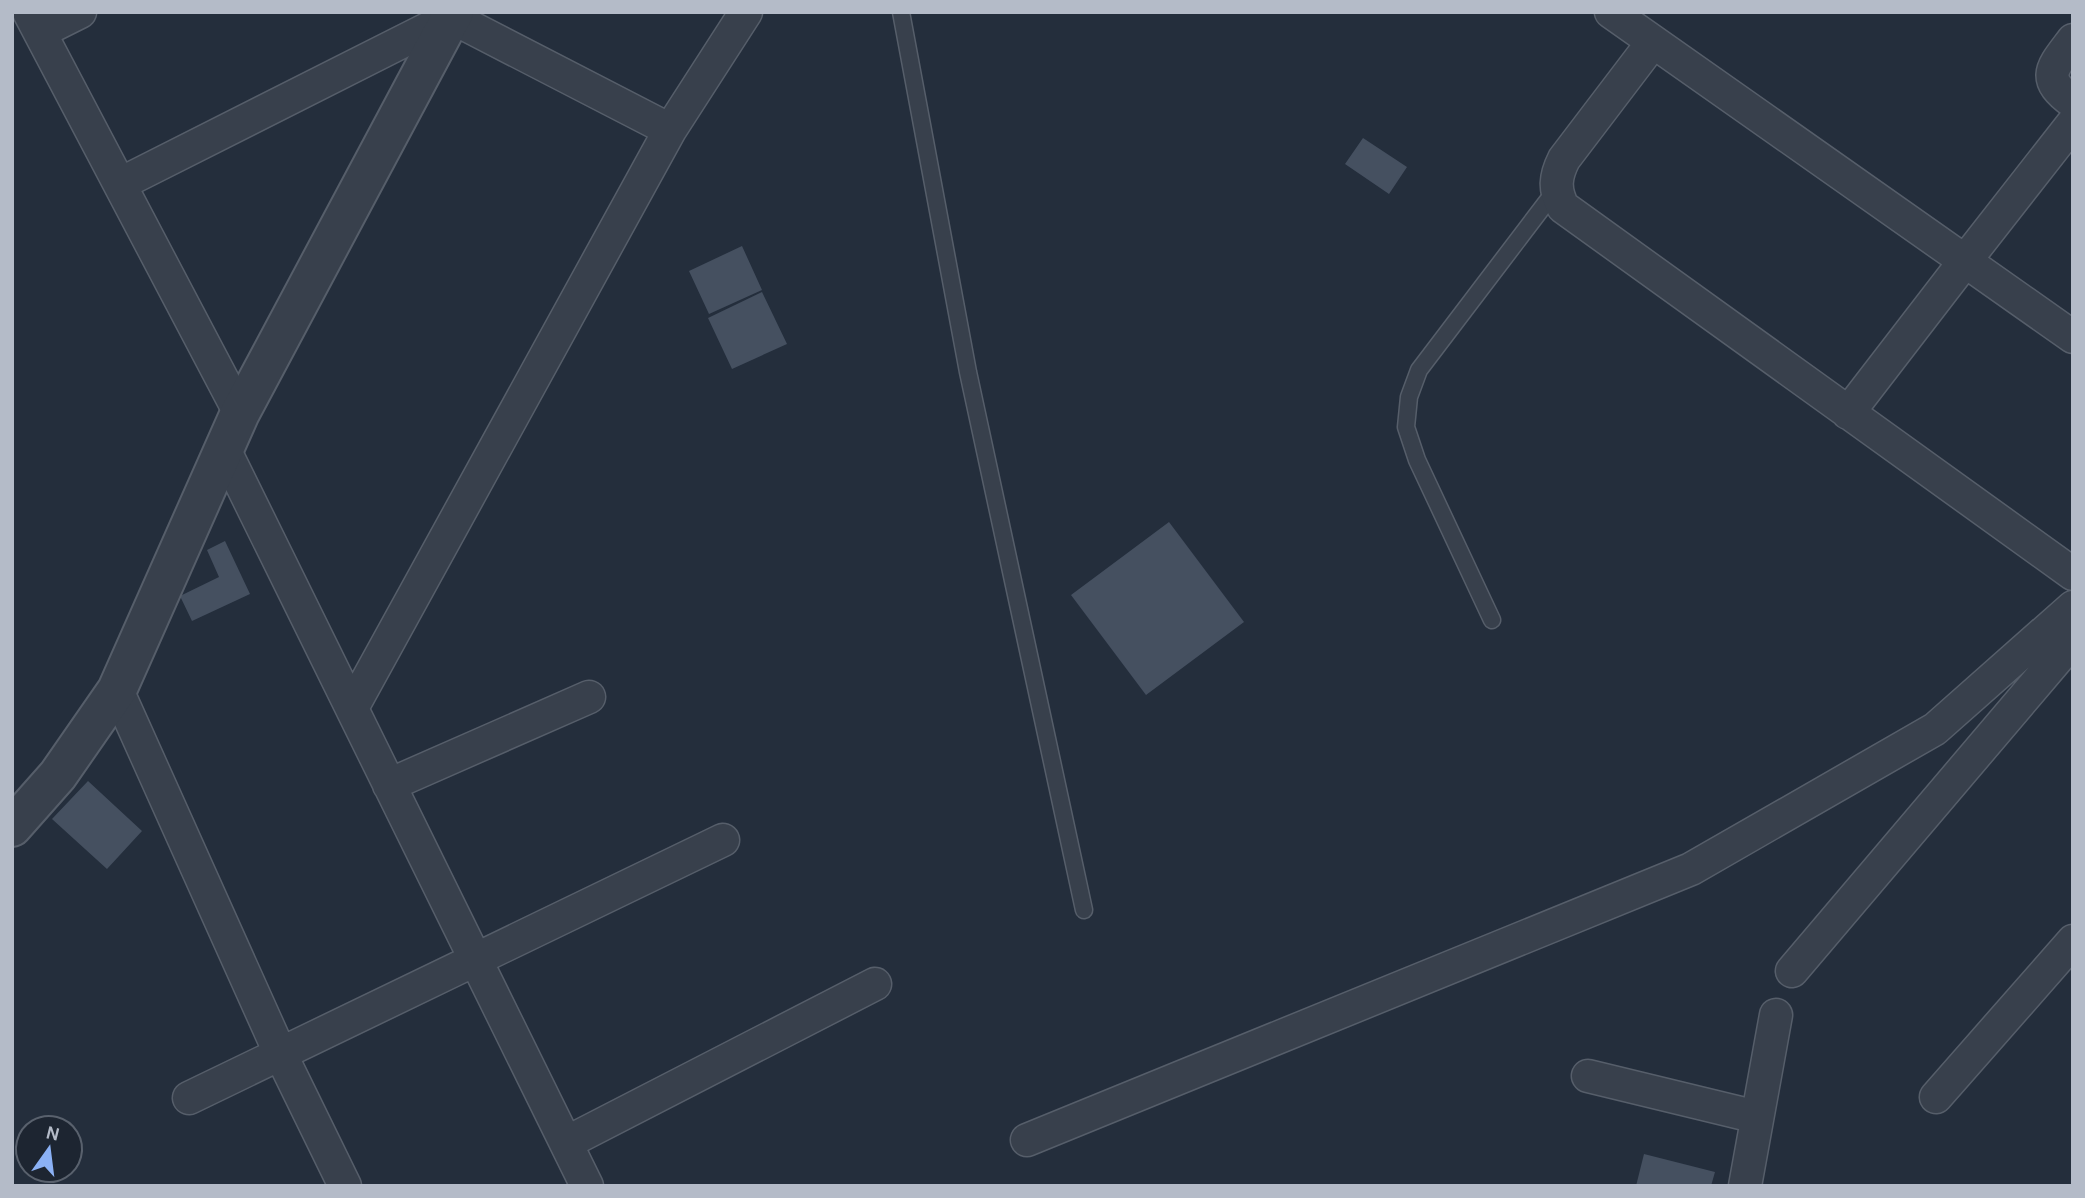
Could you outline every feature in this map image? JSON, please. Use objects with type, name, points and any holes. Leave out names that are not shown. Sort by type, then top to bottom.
[{"type":"street","points":[[80,12],[34,22],[240,413]]},
{"type":"street","points":[[352,708],[670,130],[746,12]]},
{"type":"street","points":[[1611,12],[2073,337]]},
{"type":"street","points":[[120,184],[453,14]]},
{"type":"street","points":[[453,14],[670,130]]},
{"type":"street","points":[[12,827],[58,775],[117,690],[240,413],[453,14]]},
{"type":"street","points":[[2073,40],[2053,66],[2051,77],[2056,89],[2073,102]]},
{"type":"street","points":[[1653,42],[1564,159],[1557,174],[1555,191],[1563,207],[2073,575]]},
{"type":"street","points":[[1848,413],[2073,123]]},
{"type":"street","points":[[223,449],[587,1186]]},
{"type":"street","points":[[1027,1140],[1691,869],[1934,729],[2073,607]]},
{"type":"street","points":[[1792,971],[2073,640]]},
{"type":"street","points":[[117,690],[281,1053],[345,1186]]},
{"type":"street","points":[[390,785],[589,697]]},
{"type":"street","points":[[189,1098],[723,840]]},
{"type":"street","points":[[1936,1097],[2073,941]]},
{"type":"street","points":[[566,1143],[876,985]]},
{"type":"street","points":[[1745,1186],[1776,1015]]},
{"type":"street","points":[[1588,1076],[1757,1117]]},
{"type":"lane","points":[[901,12],[968,372],[1084,910]]},
{"type":"lane","points":[[1492,620],[1417,460],[1406,427],[1409,397],[1419,370],[1555,191]]},
{"type":"building","points":[[1363,138],[1407,167],[1389,194],[1345,164]]},
{"type":"building","points":[[742,246],[762,290],[709,314],[689,271]]},
{"type":"building","points":[[762,292],[787,344],[732,369],[708,318]]},
{"type":"building","points":[[1169,522],[1244,622],[1146,695],[1071,595]]},
{"type":"building","points":[[225,541],[250,594],[192,621],[180,596],[219,577],[207,550]]},
{"type":"building","points":[[88,781],[142,831],[107,869],[52,819]]},
{"type":"building","points":[[1644,1154],[1715,1172],[1711,1186],[1636,1186]]}]
